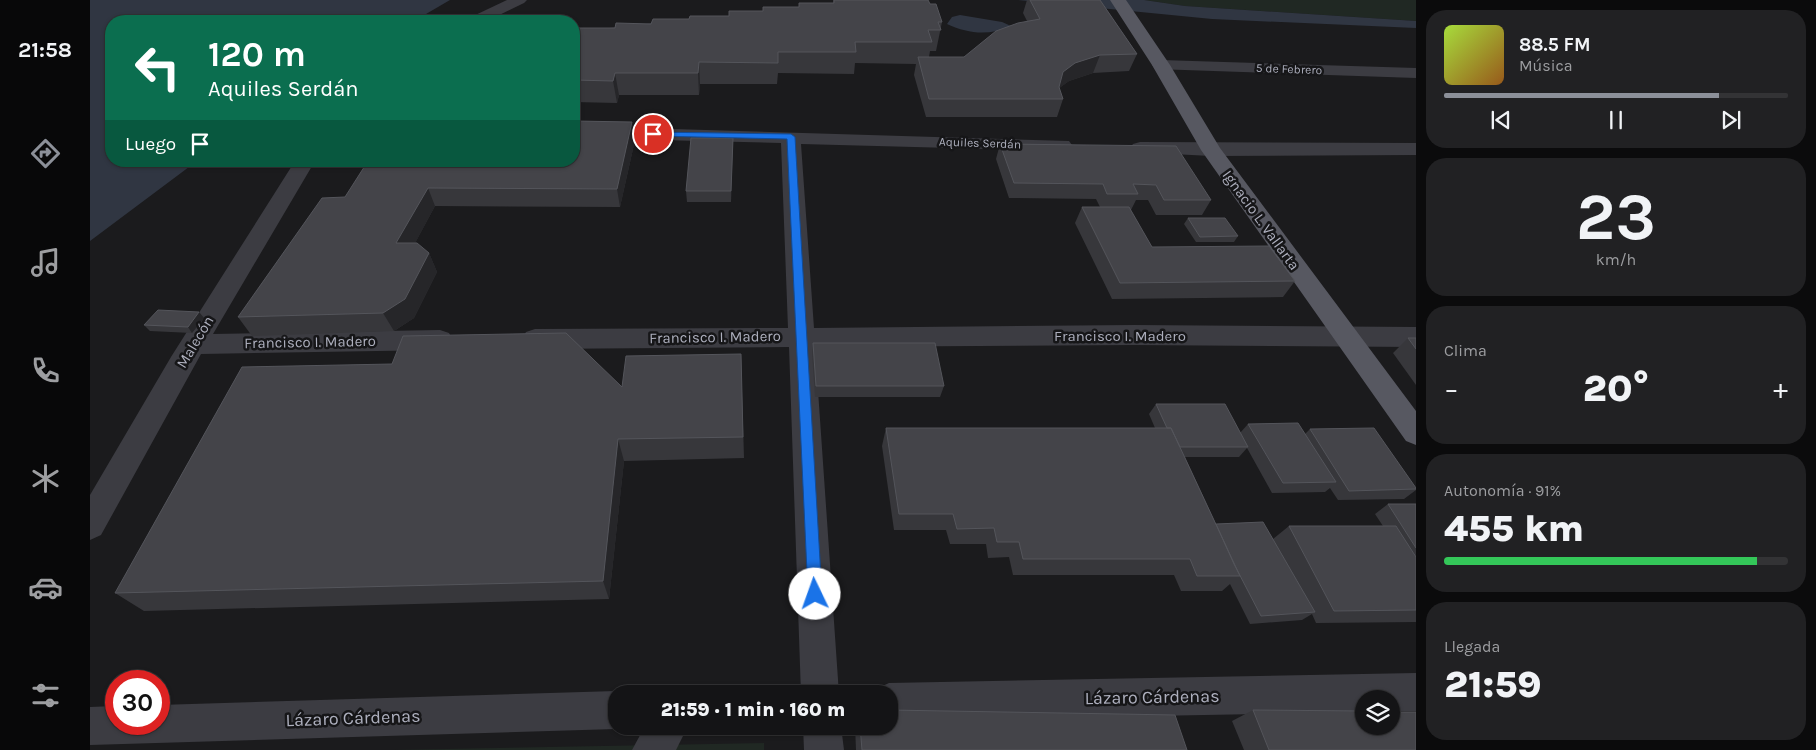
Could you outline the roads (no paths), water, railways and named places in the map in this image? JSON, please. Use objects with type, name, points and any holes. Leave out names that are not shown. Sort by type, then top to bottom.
[{"type":"main road","name":"Ignacio L. Vallarta","points":[[1118,0],[1162,65],[1211,150],[1416,433]]},
{"type":"street","points":[[488,15],[519,0]]},
{"type":"street","name":"5 de Febrero","points":[[1162,65],[1416,73]]},
{"type":"street","name":"Aquiles Serdán","points":[[580,132],[1084,146]]},
{"type":"street","points":[[791,137],[819,685]]},
{"type":"street","points":[[1123,147],[1211,150],[1416,148]]},
{"type":"street","name":"Malecón","points":[[90,525],[194,344],[300,167]]},
{"type":"street","name":"Francisco I. Madero","points":[[514,339],[1134,335],[1416,337]]},
{"type":"street","name":"Francisco I. Madero","points":[[194,344],[464,340]]},
{"type":"street","name":"Lázaro Cárdenas","points":[[898,702],[1416,692]]},
{"type":"street","name":"Lázaro Cárdenas","points":[[90,726],[608,710]]},
{"type":"street","points":[[652,750],[663,735]]},
{"type":"street","points":[[823,735],[824,750]]},
{"type":"water","points":[[90,0],[450,0],[424,15],[105,15],[105,167],[189,167],[90,241]]},
{"type":"water","points":[[1018,0],[1144,0],[1185,6],[1416,21],[1416,28],[1212,19]]},
{"type":"water","points":[[960,15],[1002,22],[1011,26],[995,31],[971,32],[947,24],[952,17]]}]
